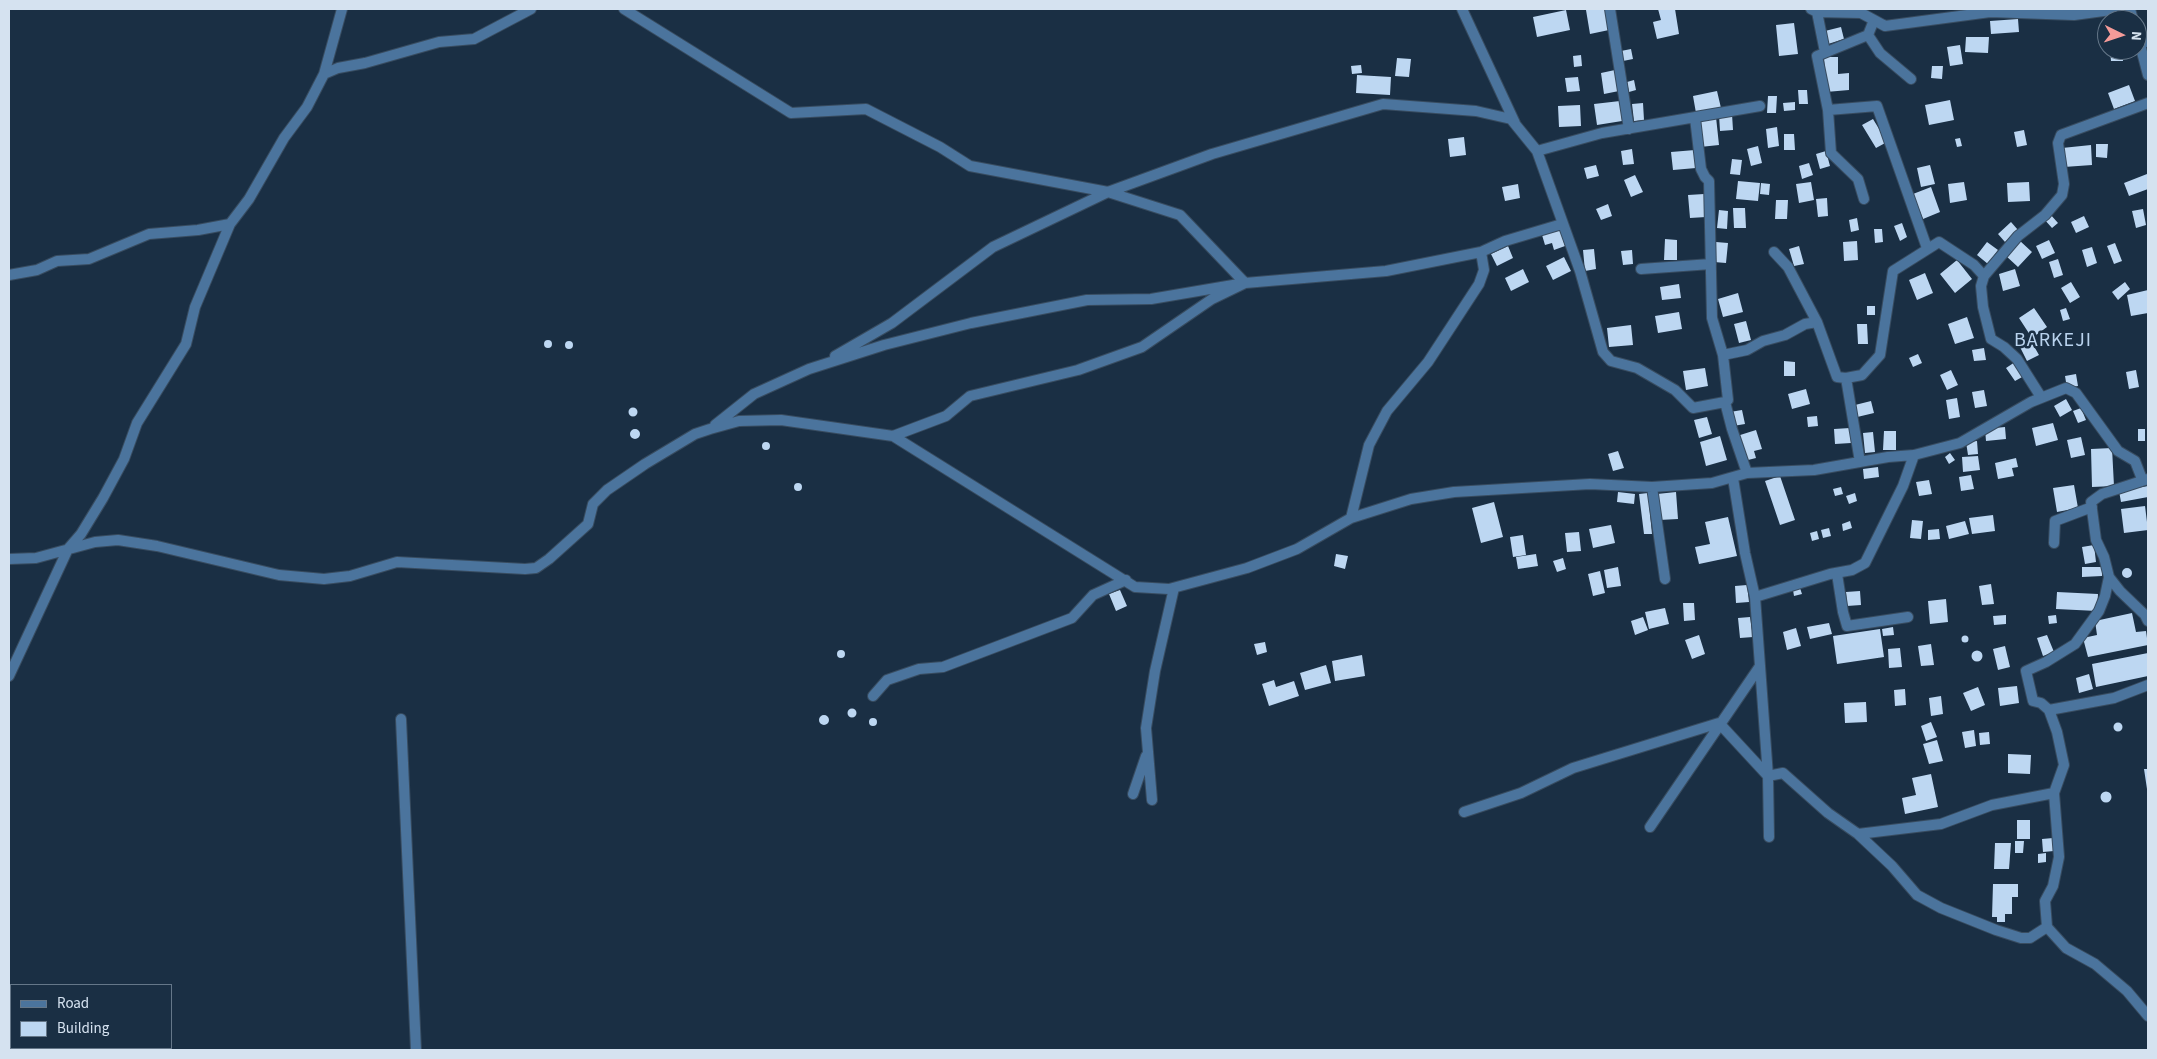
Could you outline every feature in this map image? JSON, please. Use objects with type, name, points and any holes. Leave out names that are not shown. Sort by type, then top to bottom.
[{"type":"street","points":[[9,676],[68,549],[81,534],[104,498],[124,460],[138,423],[186,344],[195,307],[230,224],[249,199],[284,138],[308,107],[324,74],[330,45],[342,9]]},
{"type":"street","points":[[324,74],[338,68],[365,63],[439,42],[474,39],[531,9]]},
{"type":"street","points":[[624,9],[759,95],[791,113],[866,109],[940,147],[970,166],[1108,192],[1180,215],[1245,283]]},
{"type":"street","points":[[1462,9],[1515,124]]},
{"type":"street","points":[[1610,9],[1629,129]]},
{"type":"street","points":[[1825,52],[1814,10],[1861,13],[1885,26],[1990,12],[2074,16],[2118,9]]},
{"type":"street","points":[[1864,199],[1858,179],[1831,154],[1828,110],[1823,92],[1818,56],[1868,35],[1874,20]]},
{"type":"street","points":[[1868,35],[1880,53],[1911,79]]},
{"type":"street","points":[[2146,60],[2148,75]]},
{"type":"street","points":[[2041,397],[2017,360],[2004,347],[1991,339],[1983,307],[1981,286],[1984,276],[2018,236],[2046,215],[2062,195],[2064,184],[2058,143],[2060,135],[2148,103]]},
{"type":"street","points":[[819,366],[892,323],[993,247],[1108,192],[1212,154],[1384,104],[1476,111],[1511,120],[1537,152],[1580,271],[1603,352],[1611,361],[1637,368],[1675,390],[1693,408],[1725,402],[1728,400],[1723,355],[1712,318],[1709,181],[1704,177],[1701,169],[1695,118]]},
{"type":"street","points":[[1537,152],[1602,133],[1760,106]]},
{"type":"street","points":[[1828,110],[1877,106],[1928,248]]},
{"type":"street","points":[[9,275],[37,270],[57,261],[89,258],[150,234],[198,230],[230,224]]},
{"type":"street","points":[[710,428],[754,394],[819,366],[884,345],[971,323],[1087,300],[1151,299],[1245,283],[1386,271],[1481,252],[1505,241],[1562,224]]},
{"type":"street","points":[[1774,252],[1788,267],[1817,322],[1837,377],[1846,378],[1862,375],[1880,355],[1893,271],[1938,242],[1974,265],[1984,276]]},
{"type":"street","points":[[1351,518],[1368,445],[1387,411],[1428,362],[1479,284],[1484,270],[1481,252]]},
{"type":"street","points":[[1641,269],[1712,264]]},
{"type":"street","points":[[893,436],[946,416],[970,396],[1078,370],[1142,347],[1212,299],[1245,283]]},
{"type":"street","points":[[1723,355],[1747,350],[1763,341],[1785,335],[1805,324],[1817,322]]},
{"type":"street","points":[[1846,378],[1860,462]]},
{"type":"street","points":[[9,558],[36,558],[95,542],[118,540],[157,546],[280,575],[324,579],[350,576],[397,562],[536,568],[549,560],[588,524],[593,504],[608,490],[644,464],[710,428],[739,421],[781,420],[893,436],[1135,586],[1174,588],[1247,568],[1297,549],[1351,518],[1411,499],[1454,492],[1590,484],[1652,487],[1712,483],[1747,473],[1814,470],[1914,455],[1960,442],[2041,397],[2066,388],[2076,393],[2118,451],[2134,461],[2145,479],[2102,494],[2091,502],[2096,540],[2104,557],[2109,577],[2120,591],[2145,615],[2148,621]]},
{"type":"street","points":[[1725,402],[1747,473]]},
{"type":"street","points":[[1755,597],[1830,574],[1852,570],[1865,563],[1903,486],[1914,455]]},
{"type":"street","points":[[1733,478],[1745,553],[1755,597],[1768,776],[1769,837]]},
{"type":"street","points":[[1652,487],[1665,579]]},
{"type":"street","points":[[2054,543],[2055,521],[2092,507]]},
{"type":"street","points":[[1838,574],[1843,612],[1847,626],[1908,617]]},
{"type":"street","points":[[2109,577],[2105,596],[2098,611],[2075,644],[2046,662],[2026,670],[2033,701],[2041,703],[2049,710],[2057,732],[2064,765],[2054,793],[2059,858],[2053,886],[2045,901],[2047,927],[2066,948],[2095,964],[2127,991],[2148,1016]]},
{"type":"street","points":[[873,696],[888,680],[919,669],[942,667],[1072,618],[1093,595],[1126,580]]},
{"type":"street","points":[[1152,800],[1146,728],[1155,671],[1174,588]]},
{"type":"street","points":[[1650,827],[1719,723],[1760,666]]},
{"type":"street","points":[[2049,710],[2114,698],[2148,685]]},
{"type":"street","points":[[401,719],[416,1050]]},
{"type":"street","points":[[1719,723],[1768,776]]},
{"type":"street","points":[[1464,812],[1522,793],[1573,768],[1719,723]]},
{"type":"street","points":[[1133,794],[1148,750]]},
{"type":"street","points":[[1768,776],[1783,773],[1828,813],[1858,834],[1892,866],[1917,895],[1941,908],[2021,938],[2030,938],[2047,927]]},
{"type":"street","points":[[1858,834],[1941,824],[1992,805],[2054,793]]},
{"type":"building","points":[[1605,9],[1609,30],[1590,34],[1586,10]]},
{"type":"building","points":[[1658,9],[1675,9],[1679,34],[1657,39],[1653,22],[1661,20]]},
{"type":"building","points":[[1566,10],[1570,30],[1537,37],[1533,17]]},
{"type":"building","points":[[2018,19],[2019,32],[1991,34],[1990,21]]},
{"type":"building","points":[[1794,23],[1798,54],[1779,56],[1776,25]]},
{"type":"building","points":[[1841,27],[1844,39],[1828,44],[1825,31]]},
{"type":"building","points":[[1966,37],[1989,37],[1988,53],[1965,52]]},
{"type":"building","points":[[1960,45],[1963,64],[1950,66],[1947,47]]},
{"type":"building","points":[[1631,49],[1633,59],[1623,61],[1621,51]]},
{"type":"building","points":[[1581,55],[1582,66],[1574,67],[1573,56]]},
{"type":"building","points":[[1824,57],[1838,57],[1838,74],[1849,73],[1849,90],[1826,92]]},
{"type":"building","points":[[1397,58],[1411,59],[1409,77],[1395,76]]},
{"type":"building","points":[[1361,65],[1362,73],[1352,74],[1351,66]]},
{"type":"building","points":[[1932,66],[1943,66],[1942,79],[1931,78]]},
{"type":"building","points":[[1615,70],[1619,91],[1604,94],[1601,73]]},
{"type":"building","points":[[1357,75],[1391,77],[1390,95],[1356,93]]},
{"type":"building","points":[[1578,77],[1580,91],[1567,92],[1565,78]]},
{"type":"building","points":[[1634,80],[1636,90],[1629,92],[1627,82]]},
{"type":"building","points":[[2129,85],[2135,101],[2114,109],[2108,93]]},
{"type":"building","points":[[1798,90],[1807,90],[1808,104],[1799,104]]},
{"type":"building","points":[[1717,91],[1721,108],[1696,113],[1693,96]]},
{"type":"building","points":[[1768,96],[1777,96],[1776,113],[1767,113]]},
{"type":"building","points":[[1950,100],[1954,120],[1929,125],[1925,105]]},
{"type":"building","points":[[1620,101],[1622,121],[1597,125],[1594,104]]},
{"type":"building","points":[[1795,102],[1795,110],[1784,111],[1783,103]]},
{"type":"building","points":[[1643,103],[1644,120],[1634,121],[1632,104]]},
{"type":"building","points":[[1580,105],[1581,126],[1559,127],[1558,106]]},
{"type":"building","points":[[1732,114],[1733,130],[1720,131],[1719,115]]},
{"type":"building","points":[[1716,117],[1719,145],[1700,147],[1698,119]]},
{"type":"building","points":[[1873,119],[1887,142],[1876,148],[1862,125]]},
{"type":"building","points":[[1777,127],[1779,146],[1768,148],[1766,129]]},
{"type":"building","points":[[2024,130],[2027,145],[2017,147],[2014,132]]},
{"type":"building","points":[[1784,134],[1794,134],[1795,150],[1784,150]]},
{"type":"building","points":[[1464,137],[1466,155],[1450,157],[1448,139]]},
{"type":"building","points":[[1960,138],[1962,146],[1957,147],[1955,139]]},
{"type":"building","points":[[2096,144],[2108,144],[2107,158],[2096,157]]},
{"type":"building","points":[[2091,145],[2092,165],[2064,167],[2062,148]]},
{"type":"building","points":[[1758,146],[1762,163],[1751,166],[1747,149]]},
{"type":"building","points":[[1632,149],[1634,164],[1623,165],[1621,151]]},
{"type":"building","points":[[1695,150],[1696,168],[1673,170],[1671,152]]},
{"type":"building","points":[[1826,151],[1830,166],[1820,169],[1816,154]]},
{"type":"building","points":[[1732,159],[1742,160],[1740,175],[1730,174]]},
{"type":"building","points":[[1809,163],[1813,175],[1802,179],[1799,166]]},
{"type":"building","points":[[1596,165],[1599,176],[1587,179],[1584,168]]},
{"type":"building","points":[[1930,165],[1935,184],[1921,187],[1917,168]]},
{"type":"building","points":[[2147,174],[2148,189],[2129,196],[2124,183]]},
{"type":"building","points":[[1635,175],[1643,192],[1631,197],[1624,180]]},
{"type":"building","points":[[1738,181],[1760,183],[1758,201],[1736,199]]},
{"type":"building","points":[[1811,182],[1814,200],[1799,203],[1796,184]]},
{"type":"building","points":[[1964,182],[1967,200],[1950,203],[1948,184]]},
{"type":"building","points":[[2029,182],[2030,201],[2008,202],[2007,183]]},
{"type":"building","points":[[1761,183],[1770,184],[1769,195],[1760,194]]},
{"type":"building","points":[[1518,184],[1520,198],[1505,201],[1502,187]]},
{"type":"building","points":[[1931,187],[1940,212],[1923,219],[1913,194]]},
{"type":"building","points":[[1704,194],[1706,217],[1690,218],[1688,195]]},
{"type":"building","points":[[1827,198],[1828,216],[1818,217],[1816,199]]},
{"type":"building","points":[[1776,200],[1788,200],[1787,219],[1775,219]]},
{"type":"building","points":[[1608,204],[1612,216],[1601,220],[1596,209]]},
{"type":"building","points":[[1733,208],[1745,208],[1746,228],[1734,228]]},
{"type":"building","points":[[2143,209],[2146,225],[2136,228],[2132,211]]},
{"type":"building","points":[[1719,210],[1728,211],[1727,229],[1717,228]]},
{"type":"building","points":[[2050,214],[2058,223],[2052,228],[2044,219]]},
{"type":"building","points":[[2084,216],[2089,227],[2076,233],[2071,222]]},
{"type":"building","points":[[1857,218],[1859,230],[1851,232],[1849,220]]},
{"type":"building","points":[[2011,222],[2018,230],[2005,242],[1998,234]]},
{"type":"building","points":[[1902,223],[1907,237],[1900,241],[1894,226]]},
{"type":"building","points":[[1874,229],[1882,229],[1883,242],[1875,243]]},
{"type":"building","points":[[1560,230],[1565,246],[1554,250],[1552,243],[1545,245],[1542,235]]},
{"type":"building","points":[[1665,239],[1677,240],[1677,260],[1664,260]]},
{"type":"building","points":[[2019,240],[2032,252],[2018,267],[2005,255]]},
{"type":"building","points":[[2049,240],[2055,253],[2042,259],[2036,246]]},
{"type":"building","points":[[1857,241],[1858,260],[1844,261],[1843,242]]},
{"type":"building","points":[[1716,242],[1728,243],[1726,263],[1714,262]]},
{"type":"building","points":[[1987,242],[1998,250],[1988,264],[1977,255]]},
{"type":"building","points":[[2115,243],[2122,261],[2114,264],[2107,246]]},
{"type":"building","points":[[1508,246],[1513,258],[1497,266],[1491,254]]},
{"type":"building","points":[[1799,246],[1804,264],[1794,266],[1789,249]]},
{"type":"building","points":[[2092,247],[2097,263],[2087,267],[2082,250]]},
{"type":"building","points":[[1594,249],[1596,269],[1585,271],[1583,250]]},
{"type":"building","points":[[1632,250],[1633,264],[1623,265],[1621,251]]},
{"type":"building","points":[[1564,257],[1571,271],[1553,280],[1546,266]]},
{"type":"building","points":[[2058,259],[2063,275],[2054,278],[2049,262]]},
{"type":"building","points":[[1957,260],[1972,279],[1955,293],[1940,274]]},
{"type":"building","points":[[1523,269],[1529,282],[1511,291],[1505,278]]},
{"type":"building","points":[[2015,269],[2020,286],[2003,291],[1999,274]]},
{"type":"building","points":[[1925,273],[1933,293],[1917,300],[1909,280]]},
{"type":"building","points":[[2071,282],[2080,297],[2070,303],[2061,288]]},
{"type":"building","points":[[2125,282],[2130,289],[2118,300],[2112,292]]},
{"type":"building","points":[[1679,284],[1681,298],[1662,300],[1660,287]]},
{"type":"building","points":[[2148,290],[2148,313],[2131,316],[2127,295]]},
{"type":"building","points":[[1738,293],[1743,312],[1723,317],[1718,299]]},
{"type":"building","points":[[1867,306],[1875,306],[1875,315],[1867,315]]},
{"type":"building","points":[[2034,308],[2047,327],[2032,338],[2019,318]]},
{"type":"building","points":[[2066,308],[2070,319],[2063,321],[2060,310]]},
{"type":"building","points":[[1679,312],[1682,329],[1658,333],[1655,316]]},
{"type":"building","points":[[1967,317],[1974,338],[1955,344],[1948,324]]},
{"type":"building","points":[[1746,321],[1751,340],[1739,343],[1734,324]]},
{"type":"building","points":[[1857,324],[1867,324],[1868,344],[1858,344]]},
{"type":"building","points":[[1631,325],[1633,345],[1609,347],[1607,328]]},
{"type":"building","points":[[548,340],[552,344],[548,348],[544,344]]},
{"type":"building","points":[[569,341],[573,345],[569,349],[565,345]]},
{"type":"building","points":[[2031,341],[2039,355],[2027,361],[2020,347]]},
{"type":"building","points":[[1984,348],[1986,360],[1974,361],[1972,350]]},
{"type":"building","points":[[1918,354],[1922,363],[1913,367],[1909,358]]},
{"type":"building","points":[[1784,361],[1795,362],[1795,376],[1784,376]]},
{"type":"building","points":[[2015,362],[2024,376],[2015,381],[2006,368]]},
{"type":"building","points":[[1705,368],[1708,386],[1686,390],[1683,371]]},
{"type":"building","points":[[1951,370],[1958,385],[1947,390],[1940,375]]},
{"type":"building","points":[[2136,370],[2139,387],[2129,389],[2126,372]]},
{"type":"building","points":[[2076,374],[2078,386],[2067,388],[2065,376]]},
{"type":"building","points":[[1806,389],[1810,404],[1792,409],[1788,394]]},
{"type":"building","points":[[1984,390],[1987,406],[1975,408],[1972,392]]},
{"type":"building","points":[[1957,398],[1960,417],[1949,419],[1946,400]]},
{"type":"building","points":[[2066,399],[2072,410],[2060,417],[2054,406]]},
{"type":"building","points":[[1871,401],[1874,413],[1853,418],[1851,406]]},
{"type":"building","points":[[633,408],[637,412],[633,416],[629,412]]},
{"type":"building","points":[[2081,408],[2086,420],[2078,423],[2073,411]]},
{"type":"building","points":[[1742,410],[1745,424],[1733,426],[1730,412]]},
{"type":"building","points":[[1817,416],[1818,426],[1808,427],[1807,417]]},
{"type":"building","points":[[1707,417],[1712,434],[1699,438],[1694,420]]},
{"type":"building","points":[[2053,423],[2058,440],[2036,446],[2032,428]]},
{"type":"building","points":[[2005,427],[2006,439],[1986,441],[1985,429]]},
{"type":"building","points":[[1850,428],[1851,443],[1835,444],[1834,429]]},
{"type":"building","points":[[635,429],[640,434],[635,439],[630,434]]},
{"type":"building","points":[[2138,429],[2145,429],[2145,441],[2138,441]]},
{"type":"building","points":[[1756,430],[1762,449],[1754,451],[1756,458],[1748,460],[1746,454],[1743,454],[1737,436]]},
{"type":"building","points":[[1884,431],[1896,431],[1896,450],[1883,450]]},
{"type":"building","points":[[1873,432],[1875,452],[1865,453],[1863,433]]},
{"type":"building","points":[[1720,436],[1727,460],[1706,466],[1700,442]]},
{"type":"building","points":[[2081,437],[2085,455],[2071,458],[2067,440]]},
{"type":"building","points":[[1977,441],[1978,454],[1968,455],[1966,442]]},
{"type":"building","points":[[766,442],[770,446],[766,450],[762,446]]},
{"type":"building","points":[[2112,448],[2114,486],[2092,487],[2091,449]]},
{"type":"building","points":[[1618,451],[1624,468],[1613,471],[1608,454]]},
{"type":"building","points":[[1950,453],[1955,460],[1949,464],[1945,457]]},
{"type":"building","points":[[1978,456],[1980,470],[1963,472],[1962,457]]},
{"type":"building","points":[[2016,458],[2018,467],[2012,468],[2014,476],[1998,479],[1995,463]]},
{"type":"building","points":[[1878,467],[1879,477],[1864,479],[1863,469]]},
{"type":"building","points":[[1971,475],[1974,489],[1961,491],[1959,477]]},
{"type":"building","points":[[1780,476],[1795,520],[1780,525],[1765,481]]},
{"type":"building","points":[[1929,480],[1932,494],[1919,496],[1916,482]]},
{"type":"building","points":[[798,483],[802,487],[798,491],[794,487]]},
{"type":"building","points":[[2074,485],[2078,508],[2057,512],[2053,488]]},
{"type":"building","points":[[2148,486],[2148,497],[2121,502],[2119,491]]},
{"type":"building","points":[[1841,487],[1843,494],[1835,496],[1833,489]]},
{"type":"building","points":[[1618,492],[1635,494],[1634,504],[1617,502]]},
{"type":"building","points":[[1676,492],[1678,519],[1659,520],[1657,494]]},
{"type":"building","points":[[1648,493],[1652,534],[1644,534],[1639,494]]},
{"type":"building","points":[[1855,493],[1857,501],[1849,504],[1846,496]]},
{"type":"building","points":[[1494,502],[1503,537],[1481,543],[1472,508]]},
{"type":"building","points":[[2145,506],[2148,530],[2124,533],[2121,509]]},
{"type":"building","points":[[1993,515],[1995,531],[1972,534],[1969,518]]},
{"type":"building","points":[[1728,517],[1737,556],[1699,564],[1695,547],[1710,544],[1705,522]]},
{"type":"building","points":[[1912,520],[1923,521],[1921,539],[1910,538]]},
{"type":"building","points":[[1850,521],[1852,528],[1843,531],[1842,524]]},
{"type":"building","points":[[1965,521],[1969,534],[1949,539],[1946,526]]},
{"type":"building","points":[[1611,525],[1615,543],[1593,548],[1589,529]]},
{"type":"building","points":[[1829,528],[1831,536],[1823,538],[1821,530]]},
{"type":"building","points":[[1939,529],[1940,539],[1928,540],[1928,530]]},
{"type":"building","points":[[1817,531],[1819,539],[1812,541],[1810,533]]},
{"type":"building","points":[[1579,532],[1581,551],[1567,552],[1565,533]]},
{"type":"building","points":[[1523,535],[1526,555],[1513,557],[1510,537]]},
{"type":"building","points":[[2094,545],[2096,562],[2085,564],[2082,547]]},
{"type":"building","points":[[1336,554],[1348,556],[1345,569],[1334,566]]},
{"type":"building","points":[[1536,554],[1538,566],[1518,569],[1516,557]]},
{"type":"building","points":[[1563,558],[1566,569],[1557,572],[1553,561]]},
{"type":"building","points":[[1618,567],[1621,586],[1607,588],[1604,570]]},
{"type":"building","points":[[2082,567],[2102,567],[2102,576],[2082,577]]},
{"type":"building","points":[[2127,568],[2132,573],[2127,578],[2122,573]]},
{"type":"building","points":[[1600,571],[1605,593],[1593,596],[1588,574]]},
{"type":"building","points":[[1991,584],[1994,604],[1982,605],[1979,586]]},
{"type":"building","points":[[1747,585],[1749,602],[1736,603],[1735,586]]},
{"type":"building","points":[[1800,588],[1802,594],[1794,596],[1793,590]]},
{"type":"building","points":[[1120,590],[1127,606],[1116,611],[1109,594]]},
{"type":"building","points":[[1860,591],[1861,605],[1847,606],[1846,592]]},
{"type":"building","points":[[2057,592],[2098,594],[2097,611],[2056,609]]},
{"type":"building","points":[[1946,599],[1948,622],[1930,624],[1928,601]]},
{"type":"building","points":[[1683,603],[1694,603],[1695,620],[1684,621]]},
{"type":"building","points":[[1665,608],[1669,624],[1649,629],[1645,612]]},
{"type":"building","points":[[2132,613],[2136,632],[2146,631],[2148,645],[2088,657],[2083,638],[2097,635],[2095,621]]},
{"type":"building","points":[[2006,615],[2006,624],[1994,625],[1993,616]]},
{"type":"building","points":[[2056,615],[2057,623],[2049,624],[2048,616]]},
{"type":"building","points":[[1643,617],[1648,630],[1635,635],[1631,621]]},
{"type":"building","points":[[1750,617],[1753,637],[1740,638],[1738,618]]},
{"type":"building","points":[[1829,623],[1832,634],[1810,639],[1807,627]]},
{"type":"building","points":[[1893,627],[1894,635],[1883,636],[1882,629]]},
{"type":"building","points":[[1796,628],[1801,646],[1787,650],[1783,632]]},
{"type":"building","points":[[1880,629],[1884,657],[1837,664],[1833,636]]},
{"type":"building","points":[[1699,635],[1705,654],[1692,659],[1685,640]]},
{"type":"building","points":[[1965,635],[1969,639],[1965,643],[1961,639]]},
{"type":"building","points":[[2047,635],[2054,652],[2043,656],[2037,638]]},
{"type":"building","points":[[1265,642],[1267,652],[1257,655],[1254,644]]},
{"type":"building","points":[[1931,644],[1934,665],[1921,666],[1918,646]]},
{"type":"building","points":[[2005,646],[2010,667],[1998,670],[1993,649]]},
{"type":"building","points":[[1900,648],[1902,667],[1889,668],[1888,649]]},
{"type":"building","points":[[841,650],[845,654],[841,658],[837,654]]},
{"type":"building","points":[[1977,650],[1983,656],[1977,662],[1971,656]]},
{"type":"building","points":[[2148,653],[2148,676],[2096,687],[2092,664]]},
{"type":"building","points":[[1362,655],[1365,676],[1335,681],[1332,661]]},
{"type":"building","points":[[1326,665],[1331,683],[1305,690],[1300,673]]},
{"type":"building","points":[[2089,674],[2093,689],[2079,693],[2076,678]]},
{"type":"building","points":[[1274,680],[1276,687],[1294,681],[1299,696],[1269,706],[1262,684]]},
{"type":"building","points":[[2017,686],[2019,703],[2000,706],[1998,688]]},
{"type":"building","points":[[1978,687],[1985,705],[1971,711],[1963,693]]},
{"type":"building","points":[[1905,689],[1906,705],[1895,706],[1894,690]]},
{"type":"building","points":[[1941,696],[1943,714],[1931,716],[1929,698]]},
{"type":"building","points":[[1866,702],[1867,722],[1845,723],[1844,703]]},
{"type":"building","points":[[852,708],[857,713],[852,718],[847,713]]},
{"type":"building","points":[[824,715],[829,720],[824,725],[819,720]]},
{"type":"building","points":[[873,718],[877,722],[873,726],[869,722]]},
{"type":"building","points":[[1931,722],[1937,737],[1926,741],[1921,726]]},
{"type":"building","points":[[2118,722],[2123,727],[2118,732],[2113,727]]},
{"type":"building","points":[[1974,730],[1976,746],[1965,748],[1962,732]]},
{"type":"building","points":[[1989,732],[1990,744],[1980,745],[1979,733]]},
{"type":"building","points":[[1937,740],[1943,761],[1929,764],[1923,744]]},
{"type":"building","points":[[2008,754],[2031,755],[2030,774],[2008,773]]},
{"type":"building","points":[[2144,769],[2148,769],[2147,789]]},
{"type":"building","points":[[1931,774],[1938,807],[1905,814],[1902,798],[1916,795],[1912,778]]},
{"type":"building","points":[[2106,791],[2112,797],[2106,803],[2100,797]]},
{"type":"building","points":[[2017,820],[2030,820],[2030,839],[2017,839]]},
{"type":"building","points":[[2053,838],[2054,851],[2043,852],[2042,839]]},
{"type":"building","points":[[2015,841],[2024,841],[2023,853],[2015,853]]},
{"type":"building","points":[[1995,843],[2011,843],[2009,869],[1994,869]]},
{"type":"building","points":[[2046,853],[2046,862],[2038,863],[2038,854]]},
{"type":"building","points":[[1993,884],[2018,884],[2018,897],[2012,897],[2012,914],[2005,914],[2005,922],[1997,922],[1997,917],[1992,917]]},
{"type":"district","name":"BARKEJI","points":[[2053,342]]}]
